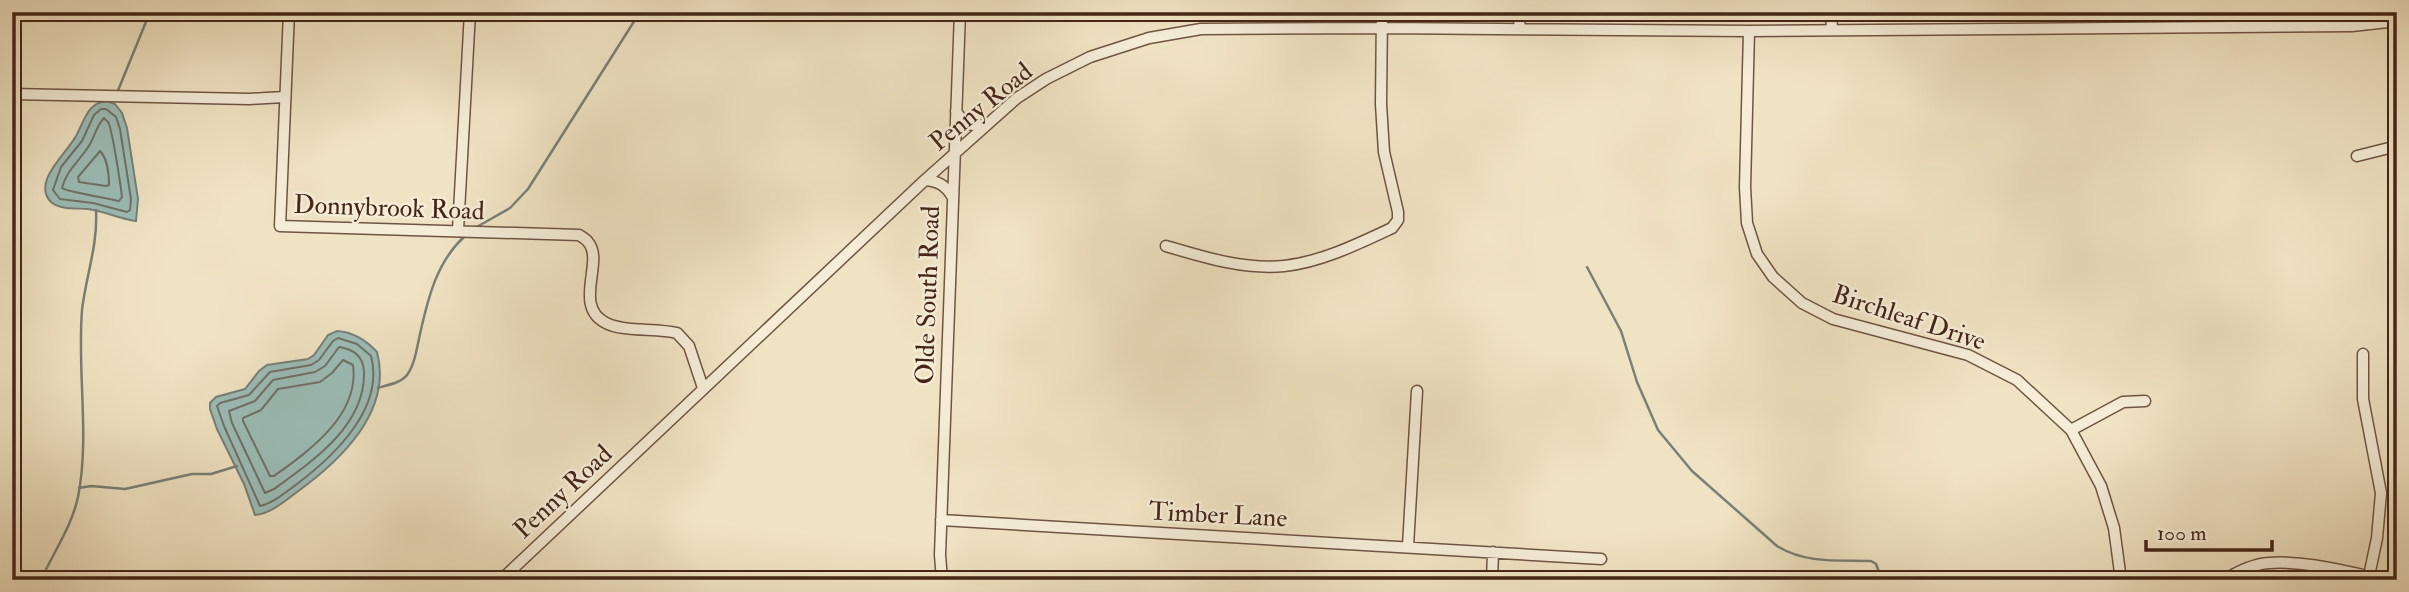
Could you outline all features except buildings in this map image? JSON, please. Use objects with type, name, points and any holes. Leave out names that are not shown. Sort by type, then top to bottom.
[{"type":"street","points":[[12,94],[249,99],[284,97],[289,12]]},
{"type":"street","points":[[458,230],[470,12]]},
{"type":"street","name":"Olde South Road","points":[[942,580],[941,520],[960,12]]},
{"type":"street","points":[[1166,246],[1239,264],[1282,266],[1321,257],[1392,228],[1398,220],[1398,212],[1384,152],[1382,12]]},
{"type":"street","points":[[1520,12],[1520,29]]},
{"type":"street","points":[[1832,12],[1832,29]]},
{"type":"street","name":"Penny Road","points":[[501,580],[985,125],[1046,79],[1090,57],[1149,38],[1201,29],[1749,31],[2352,26],[2397,21]]},
{"type":"street","name":"Birchleaf Drive","points":[[1749,31],[1745,187],[1747,223],[1758,254],[1773,278],[1802,303],[1833,319],[1968,355],[2017,380],[2071,430],[2101,486],[2114,528],[2121,580]]},
{"type":"street","name":"Donnybrook Road","points":[[284,97],[280,226],[579,235],[590,243],[590,302],[594,314],[606,323],[677,333],[689,346],[703,388]]},
{"type":"street","points":[[956,111],[965,123],[985,125]]},
{"type":"street","points":[[2357,156],[2397,146]]},
{"type":"street","points":[[925,180],[933,180],[945,186],[952,196]]},
{"type":"street","points":[[2363,354],[2362,399],[2381,493],[2377,538],[2369,576]]},
{"type":"street","points":[[1408,546],[1417,391]]},
{"type":"street","points":[[2071,430],[2123,402],[2145,401]]},
{"type":"street","name":"Timber Lane","points":[[941,520],[1601,559]]},
{"type":"street","points":[[1492,580],[1493,552]]},
{"type":"street","points":[[2224,580],[2238,572],[2267,563],[2292,563],[2387,580]]},
{"type":"water","points":[[106,101],[115,104],[122,113],[127,128],[138,199],[136,221],[94,210],[59,206],[51,202],[46,194],[48,177],[76,136],[90,109]]},
{"type":"water","points":[[337,331],[359,337],[377,352],[380,374],[377,395],[370,414],[345,450],[313,480],[277,506],[255,515],[244,484],[217,429],[210,403],[216,397],[245,389],[267,365],[308,359],[328,335]]},
{"type":"waterway","points":[[117,93],[150,12]]},
{"type":"waterway","points":[[475,228],[510,208],[528,189],[640,12]]},
{"type":"waterway","points":[[41,580],[67,529],[78,497],[83,451],[82,310],[94,248],[96,210]]},
{"type":"waterway","points":[[378,388],[401,380],[410,371],[435,281],[447,257],[465,236]]},
{"type":"waterway","points":[[1587,267],[1621,331],[1637,382],[1658,430],[1692,471],[1777,546],[1799,556],[1811,558],[1871,561],[1876,564],[1882,580]]},
{"type":"waterway","points":[[79,488],[91,486],[125,489],[192,474],[211,474],[237,466]]}]
